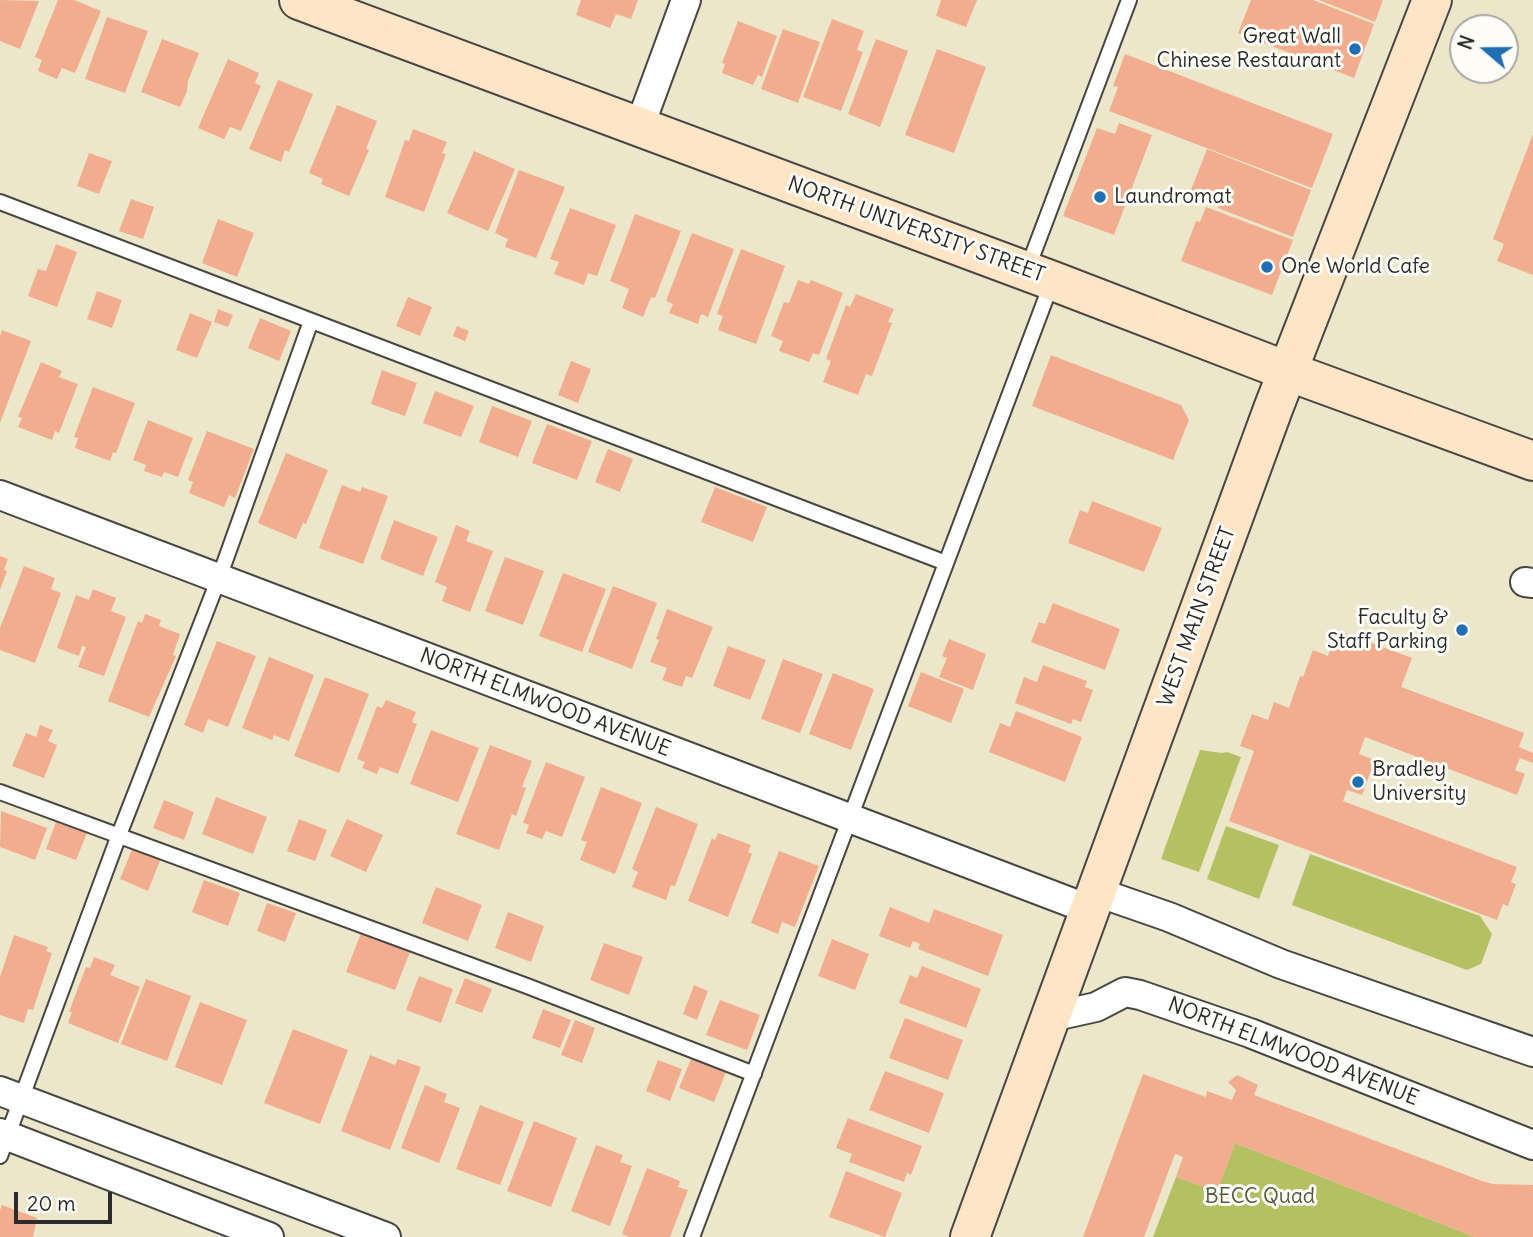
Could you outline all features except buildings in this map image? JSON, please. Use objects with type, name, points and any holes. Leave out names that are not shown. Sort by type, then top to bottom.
[{"type":"main road","name":"NORTH UNIVERSITY STREET","points":[[299,0],[1039,276],[1287,372],[1533,461]]},
{"type":"main road","name":"WEST MAIN STREET","points":[[970,1237],[1287,372],[1432,0]]},
{"type":"street","points":[[639,128],[686,0]]},
{"type":"street","name":"NORTH ELMWOOD AVENUE","points":[[0,495],[851,820],[1094,901],[1169,918],[1280,964],[1533,1052]]},
{"type":"street","name":"NORTH ELMWOOD AVENUE","points":[[1051,1017],[1096,1007],[1125,992],[1140,995],[1250,1033],[1533,1145]]},
{"type":"street","points":[[11,1096],[386,1237]]},
{"type":"street","points":[[3,1142],[269,1237]]},
{"type":"lane","points":[[692,1237],[946,563],[1129,0]]},
{"type":"lane","points":[[0,202],[946,563]]},
{"type":"lane","points":[[3,1142],[11,1096],[119,835],[219,578],[311,321]]},
{"type":"lane","points":[[0,792],[527,986],[754,1074]]},
{"type":"green space","points":[[1200,750],[1227,752],[1241,757],[1199,872],[1161,859]]},
{"type":"green space","points":[[1226,826],[1279,845],[1259,899],[1207,879]]},
{"type":"green space","points":[[1310,854],[1480,916],[1492,934],[1481,964],[1467,970],[1292,905]]},
{"type":"green space","name":"BECC Quad","points":[[1235,1143],[1475,1237],[1153,1237],[1176,1177],[1217,1191]]},
{"type":"place","name":"Great Wall Chinese Restaurant","points":[[1355,49]]},
{"type":"place","name":"Laundromat","points":[[1100,197]]},
{"type":"place","name":"One World Cafe","points":[[1267,267]]},
{"type":"place","name":"Faculty & Staff Parking","points":[[1462,630]]},
{"type":"place","name":"Bradley University","points":[[1358,782]]}]
